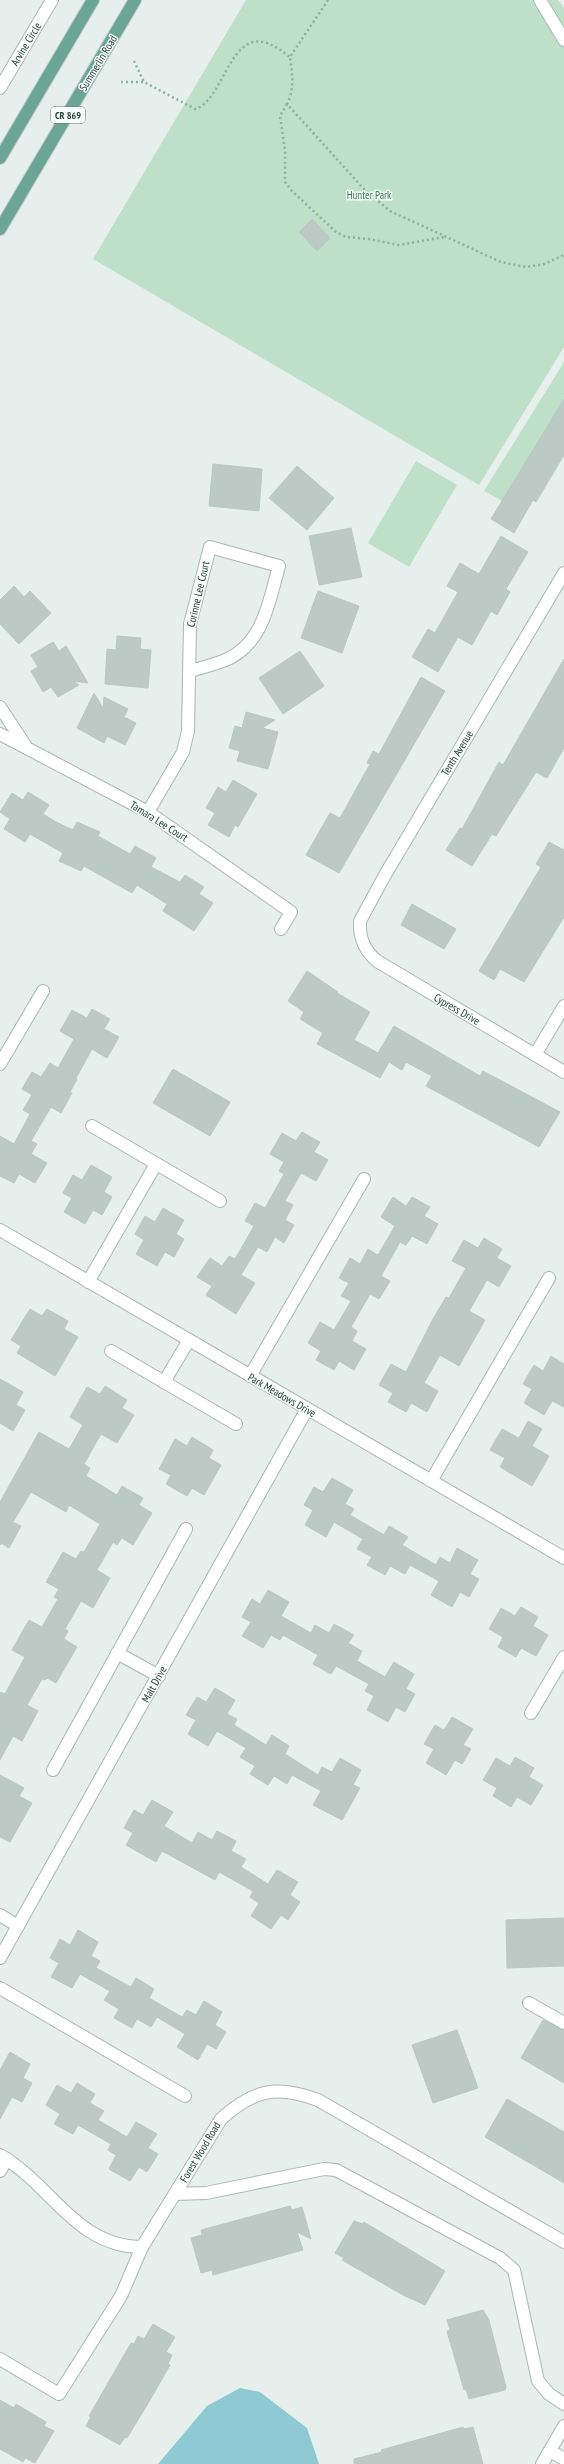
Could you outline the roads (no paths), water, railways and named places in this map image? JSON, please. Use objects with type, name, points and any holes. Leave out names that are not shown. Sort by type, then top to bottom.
[{"type":"main road","points":[[0,158],[93,0]]},
{"type":"main road","name":"Summerlin Road","points":[[0,229],[136,0]]},
{"type":"street","name":"Arvine Circle","points":[[0,88],[52,0]]},
{"type":"street","points":[[540,0],[564,40]]},
{"type":"street","name":"Corinne Lee Court","points":[[148,812],[183,752],[188,732],[190,624],[210,547],[279,566],[260,628],[249,644],[224,661],[190,671]]},
{"type":"street","name":"Tenth Avenue","points":[[360,936],[360,921],[385,875],[564,573]]},
{"type":"street","points":[[0,706],[25,745]]},
{"type":"street","name":"Tamara Lee Court","points":[[0,734],[25,745],[148,812],[291,912],[281,929]]},
{"type":"street","name":"Cypress Drive","points":[[360,936],[368,953],[377,961],[564,1072]]},
{"type":"street","points":[[0,1064],[43,991]]},
{"type":"street","points":[[536,1055],[564,1006]]},
{"type":"street","points":[[92,1126],[220,1202]]},
{"type":"street","points":[[88,1282],[156,1164]]},
{"type":"street","points":[[250,1376],[364,1179]]},
{"type":"street","name":"Park Meadows Drive","points":[[0,1230],[564,1558]]},
{"type":"street","points":[[431,1481],[549,1278]]},
{"type":"street","points":[[164,1382],[189,1340]]},
{"type":"street","points":[[111,1351],[236,1424]]},
{"type":"street","name":"Malt Drive","points":[[0,1958],[307,1409]]},
{"type":"street","points":[[53,1770],[186,1529]]},
{"type":"street","points":[[118,1653],[159,1676]]},
{"type":"street","points":[[531,1713],[564,1657]]},
{"type":"street","points":[[0,1915],[18,1926]]},
{"type":"street","points":[[0,1988],[185,2096]]},
{"type":"street","points":[[528,2003],[564,2023]]},
{"type":"street","name":"Forest Wood Road","points":[[0,2359],[59,2394],[121,2296],[142,2247],[221,2119],[236,2105],[255,2094],[276,2090],[298,2093],[318,2100],[564,2242]]},
{"type":"street","points":[[0,2171],[3,2157],[89,2232],[123,2247],[142,2247]]},
{"type":"street","points":[[175,2194],[206,2193],[324,2169],[336,2170],[500,2258],[514,2270],[538,2381],[549,2394],[564,2404]]},
{"type":"street","points":[[542,2464],[564,2426]]},
{"type":"street","points":[[550,2451],[564,2459]]},
{"type":"water","points":[[240,2388],[260,2392],[307,2428],[319,2464],[158,2464],[207,2406]]},
{"type":"park label","name":"Hunter Park","points":[[369,195]]}]
